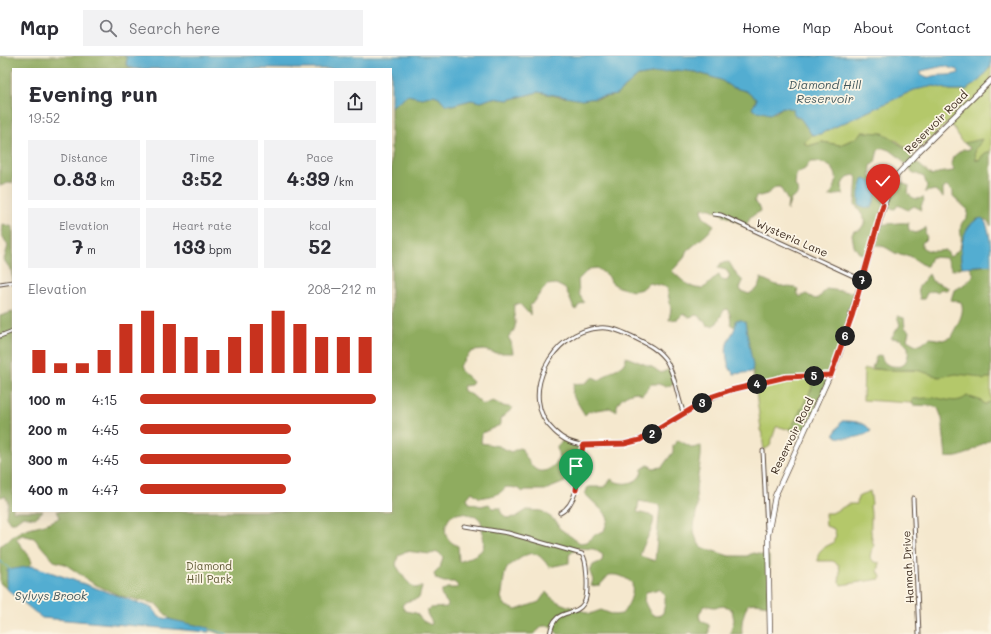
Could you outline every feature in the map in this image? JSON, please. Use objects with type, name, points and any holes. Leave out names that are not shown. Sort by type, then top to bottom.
[{"type":"street","name":"Reservoir Road","points":[[770,634],[768,535],[771,510],[780,483],[839,355],[890,186],[896,175],[991,80]]},
{"type":"street","name":"Wysteria Lane","points":[[714,214],[721,215],[862,280]]},
{"type":"street","points":[[0,284],[12,282]]},
{"type":"street","points":[[684,414],[672,372],[667,362],[657,350],[613,329],[599,328],[585,330],[567,341],[549,362],[542,374],[538,396],[541,410],[552,429],[563,438],[583,445],[624,444],[635,442],[651,434],[684,414],[713,396],[731,390],[786,377],[831,375]]},
{"type":"street","points":[[0,336],[12,331]]},
{"type":"street","points":[[560,513],[568,509],[574,499],[583,445]]},
{"type":"street","points":[[763,451],[768,535]]},
{"type":"street","name":"Hannah Drive","points":[[913,498],[919,634]]},
{"type":"street","points":[[466,526],[508,533],[582,554],[586,564],[586,598],[578,609],[566,612],[556,619],[552,623],[550,634]]},
{"type":"green space","points":[[0,56],[127,57],[126,65],[132,68],[12,68],[12,182],[0,186]]},
{"type":"green space","points":[[991,66],[991,151],[985,153],[979,160],[974,158],[975,151],[960,140],[955,129],[948,122],[914,154],[896,140],[862,132],[856,138],[840,145],[822,142],[808,146],[805,144],[805,141],[812,135],[820,134],[914,90],[934,86],[950,90],[966,90],[980,80]]},
{"type":"green space","name":"Diamond Hill Park","points":[[677,70],[696,72],[721,80],[731,87],[746,91],[756,98],[754,106],[775,113],[783,107],[793,109],[796,117],[801,118],[812,135],[805,141],[805,144],[808,146],[822,142],[840,145],[856,138],[862,132],[883,133],[914,154],[912,158],[932,176],[938,173],[953,171],[954,169],[951,164],[953,157],[963,149],[969,150],[970,148],[964,143],[982,139],[975,151],[976,160],[979,160],[985,153],[991,151],[991,226],[987,220],[977,219],[972,223],[965,235],[961,248],[962,267],[952,270],[946,258],[931,257],[927,266],[925,266],[910,256],[895,253],[885,247],[873,244],[868,255],[859,253],[854,246],[852,234],[854,231],[860,230],[866,221],[855,204],[857,178],[855,175],[850,176],[842,184],[843,194],[829,196],[834,189],[836,176],[830,167],[818,162],[810,162],[805,169],[796,174],[795,185],[798,191],[797,195],[791,199],[787,210],[788,201],[780,187],[776,187],[767,194],[756,197],[754,201],[760,207],[761,211],[750,217],[746,226],[711,209],[702,208],[703,217],[714,225],[708,233],[686,252],[684,258],[672,271],[687,284],[696,288],[705,287],[719,275],[722,280],[727,281],[730,276],[726,270],[718,268],[721,263],[729,262],[736,274],[743,281],[740,288],[741,291],[749,294],[758,288],[761,278],[776,285],[798,289],[797,293],[800,297],[806,294],[815,299],[819,298],[826,289],[849,292],[859,291],[834,368],[802,436],[790,430],[812,388],[811,378],[786,377],[755,386],[745,322],[736,320],[736,327],[731,325],[730,314],[727,309],[724,310],[717,323],[712,326],[706,325],[705,321],[697,315],[689,317],[683,314],[678,319],[669,320],[671,309],[667,287],[649,283],[642,289],[633,291],[618,287],[611,282],[609,277],[597,268],[589,269],[578,280],[579,294],[584,302],[579,305],[576,310],[574,309],[566,289],[556,284],[547,285],[530,306],[530,315],[519,303],[514,305],[515,326],[512,333],[508,337],[511,342],[513,353],[496,353],[484,350],[474,351],[471,352],[459,366],[461,371],[473,382],[471,385],[463,386],[464,391],[472,395],[483,405],[493,401],[503,406],[513,408],[500,419],[500,425],[482,433],[481,443],[498,446],[511,452],[519,448],[522,449],[531,465],[539,471],[547,470],[559,459],[557,447],[564,439],[583,445],[581,462],[575,463],[565,482],[545,490],[525,490],[523,492],[518,488],[506,487],[500,493],[480,498],[472,492],[467,498],[469,503],[481,506],[489,504],[493,508],[501,508],[501,513],[507,518],[516,517],[527,510],[542,511],[557,522],[559,528],[580,543],[587,542],[596,534],[604,531],[608,519],[605,513],[585,494],[588,487],[605,487],[611,479],[620,483],[630,483],[639,478],[642,469],[648,465],[653,468],[662,467],[673,452],[673,446],[678,440],[693,448],[701,446],[694,526],[697,541],[701,547],[729,556],[747,556],[753,553],[769,556],[769,605],[755,603],[748,604],[743,619],[742,634],[730,634],[734,620],[732,610],[725,606],[704,606],[699,614],[700,620],[709,625],[709,634],[694,634],[690,632],[688,634],[558,634],[550,626],[543,626],[534,634],[220,634],[208,629],[172,621],[156,604],[121,596],[94,584],[65,564],[54,561],[34,538],[22,535],[16,539],[30,557],[32,563],[11,580],[6,588],[0,583],[0,546],[21,531],[55,520],[60,517],[58,512],[392,512],[392,106],[407,95],[422,98],[434,95],[439,97],[445,104],[452,105],[471,100],[481,102],[492,98],[508,100],[538,92],[560,97],[597,99],[616,95],[638,76]],"holes":[[[882,148],[890,150],[899,157],[912,172],[924,177],[927,186],[925,192],[935,190],[943,197],[943,189],[947,186],[953,192],[953,196],[968,210],[967,218],[961,226],[960,246],[957,252],[950,257],[946,250],[931,251],[922,247],[922,243],[927,238],[925,233],[926,227],[915,233],[909,230],[908,223],[878,224],[883,207],[895,209],[898,205],[908,210],[914,206],[922,210],[921,206],[924,200],[923,197],[917,199],[911,196],[908,193],[909,186],[902,183],[896,177],[892,181],[883,178],[872,178],[870,175],[871,166],[875,162],[878,150]],[[639,501],[660,505],[655,561],[640,556],[653,524],[653,516],[637,512]],[[462,513],[476,516],[481,521],[484,544],[483,548],[476,555],[459,562],[458,546],[449,540],[446,532],[447,524],[452,515]],[[577,548],[594,549],[603,555],[602,561],[593,565],[590,572],[593,580],[591,586],[600,585],[609,575],[622,576],[632,583],[630,600],[622,614],[614,615],[601,610],[590,614],[556,601],[546,592],[539,602],[516,610],[506,606],[501,598],[505,573],[510,565],[525,555],[530,554],[541,557],[549,567],[569,563],[569,555]],[[406,551],[430,554],[438,552],[443,557],[440,568],[434,574],[436,579],[444,582],[454,582],[458,586],[457,588],[447,588],[442,591],[441,595],[448,604],[447,607],[431,608],[427,611],[427,614],[432,622],[431,625],[423,621],[416,613],[405,611],[402,606],[405,602],[419,598],[422,587],[414,588],[405,579],[396,565],[398,556]],[[659,589],[662,591],[665,596],[663,613],[656,616],[651,613],[644,600],[646,592]]]},
{"type":"green space","points":[[3,224],[12,227],[12,276],[11,270],[4,260],[8,246],[2,235]]},
{"type":"green space","points":[[991,265],[991,378],[986,378],[984,380],[974,376],[956,374],[939,377],[917,370],[884,370],[872,368],[876,357],[881,355],[884,362],[891,366],[902,366],[907,359],[908,347],[900,339],[891,338],[900,325],[897,316],[904,318],[905,328],[909,331],[907,340],[916,345],[922,344],[930,338],[943,340],[951,337],[960,320],[962,311],[961,302],[951,300],[954,290],[964,285],[974,275],[970,267]]},
{"type":"green space","points":[[929,274],[932,281],[949,288],[946,290],[941,289],[937,292],[932,291],[927,293],[924,299],[920,299],[918,288]]},
{"type":"green space","points":[[12,312],[12,512],[42,512],[35,518],[23,516],[15,522],[10,522],[6,516],[8,502],[5,496],[0,497],[0,316]]},
{"type":"green space","points":[[626,357],[652,367],[661,373],[670,369],[675,383],[666,387],[659,384],[651,384],[642,395],[637,392],[623,397],[618,403],[616,411],[610,408],[589,411],[585,415],[572,394],[574,383],[582,384],[593,377],[599,380],[601,379],[622,365]]},
{"type":"green space","points":[[864,369],[991,373],[991,408],[863,400]]},
{"type":"green space","points":[[786,377],[811,378],[813,388],[790,430],[776,427],[770,446],[764,450],[755,386]]},
{"type":"green space","points":[[967,396],[982,401],[984,404],[987,404],[988,402],[991,403],[991,439],[959,457],[946,457],[942,418],[938,408],[933,406],[913,405],[912,399],[934,398],[956,401]]},
{"type":"green space","points":[[870,491],[872,504],[870,506],[871,530],[874,546],[870,557],[874,562],[880,563],[878,571],[881,577],[880,579],[841,585],[839,583],[839,565],[833,561],[818,561],[818,554],[824,548],[833,543],[836,535],[834,529],[826,526],[825,513],[832,513],[849,504],[857,504],[858,497]]},
{"type":"water","name":"Diamond Hill Reservoir","points":[[124,56],[991,56],[991,66],[980,80],[966,90],[950,90],[934,86],[914,90],[820,134],[812,135],[801,119],[794,114],[793,109],[783,107],[770,114],[753,110],[752,108],[756,102],[756,99],[746,91],[731,87],[721,80],[696,72],[677,70],[638,76],[616,95],[582,100],[538,92],[508,100],[492,98],[481,102],[471,100],[452,105],[445,104],[439,97],[434,95],[422,98],[407,95],[392,106],[392,68],[132,68],[126,65],[127,58]],"holes":[[[944,66],[958,70],[959,73],[927,78],[921,75],[921,71]]]},
{"type":"water","points":[[865,179],[873,183],[878,188],[872,208],[865,208],[859,205],[859,193],[863,180]]},
{"type":"water","points":[[982,218],[985,221],[989,232],[991,265],[962,267],[961,253],[963,238],[970,225]]},
{"type":"water","points":[[736,320],[742,320],[745,322],[753,366],[752,372],[734,374],[728,364],[726,347],[734,330]]},
{"type":"water","points":[[842,421],[862,423],[871,431],[864,435],[855,437],[837,437],[834,434]]},
{"type":"water","name":"Sylvys Brook","points":[[33,566],[153,608],[159,617],[209,628],[209,632],[42,618],[7,589],[7,570]]},
{"type":"waterway","name":"Sylvys Brook","points":[[0,561],[11,570]]},
{"type":"waterway","name":"Sylvys Brook","points":[[208,629],[228,634]]},
{"type":"route","points":[[576,490],[583,445],[624,444],[640,440],[713,396],[731,390],[786,377],[831,375],[852,316],[883,205]]}]
